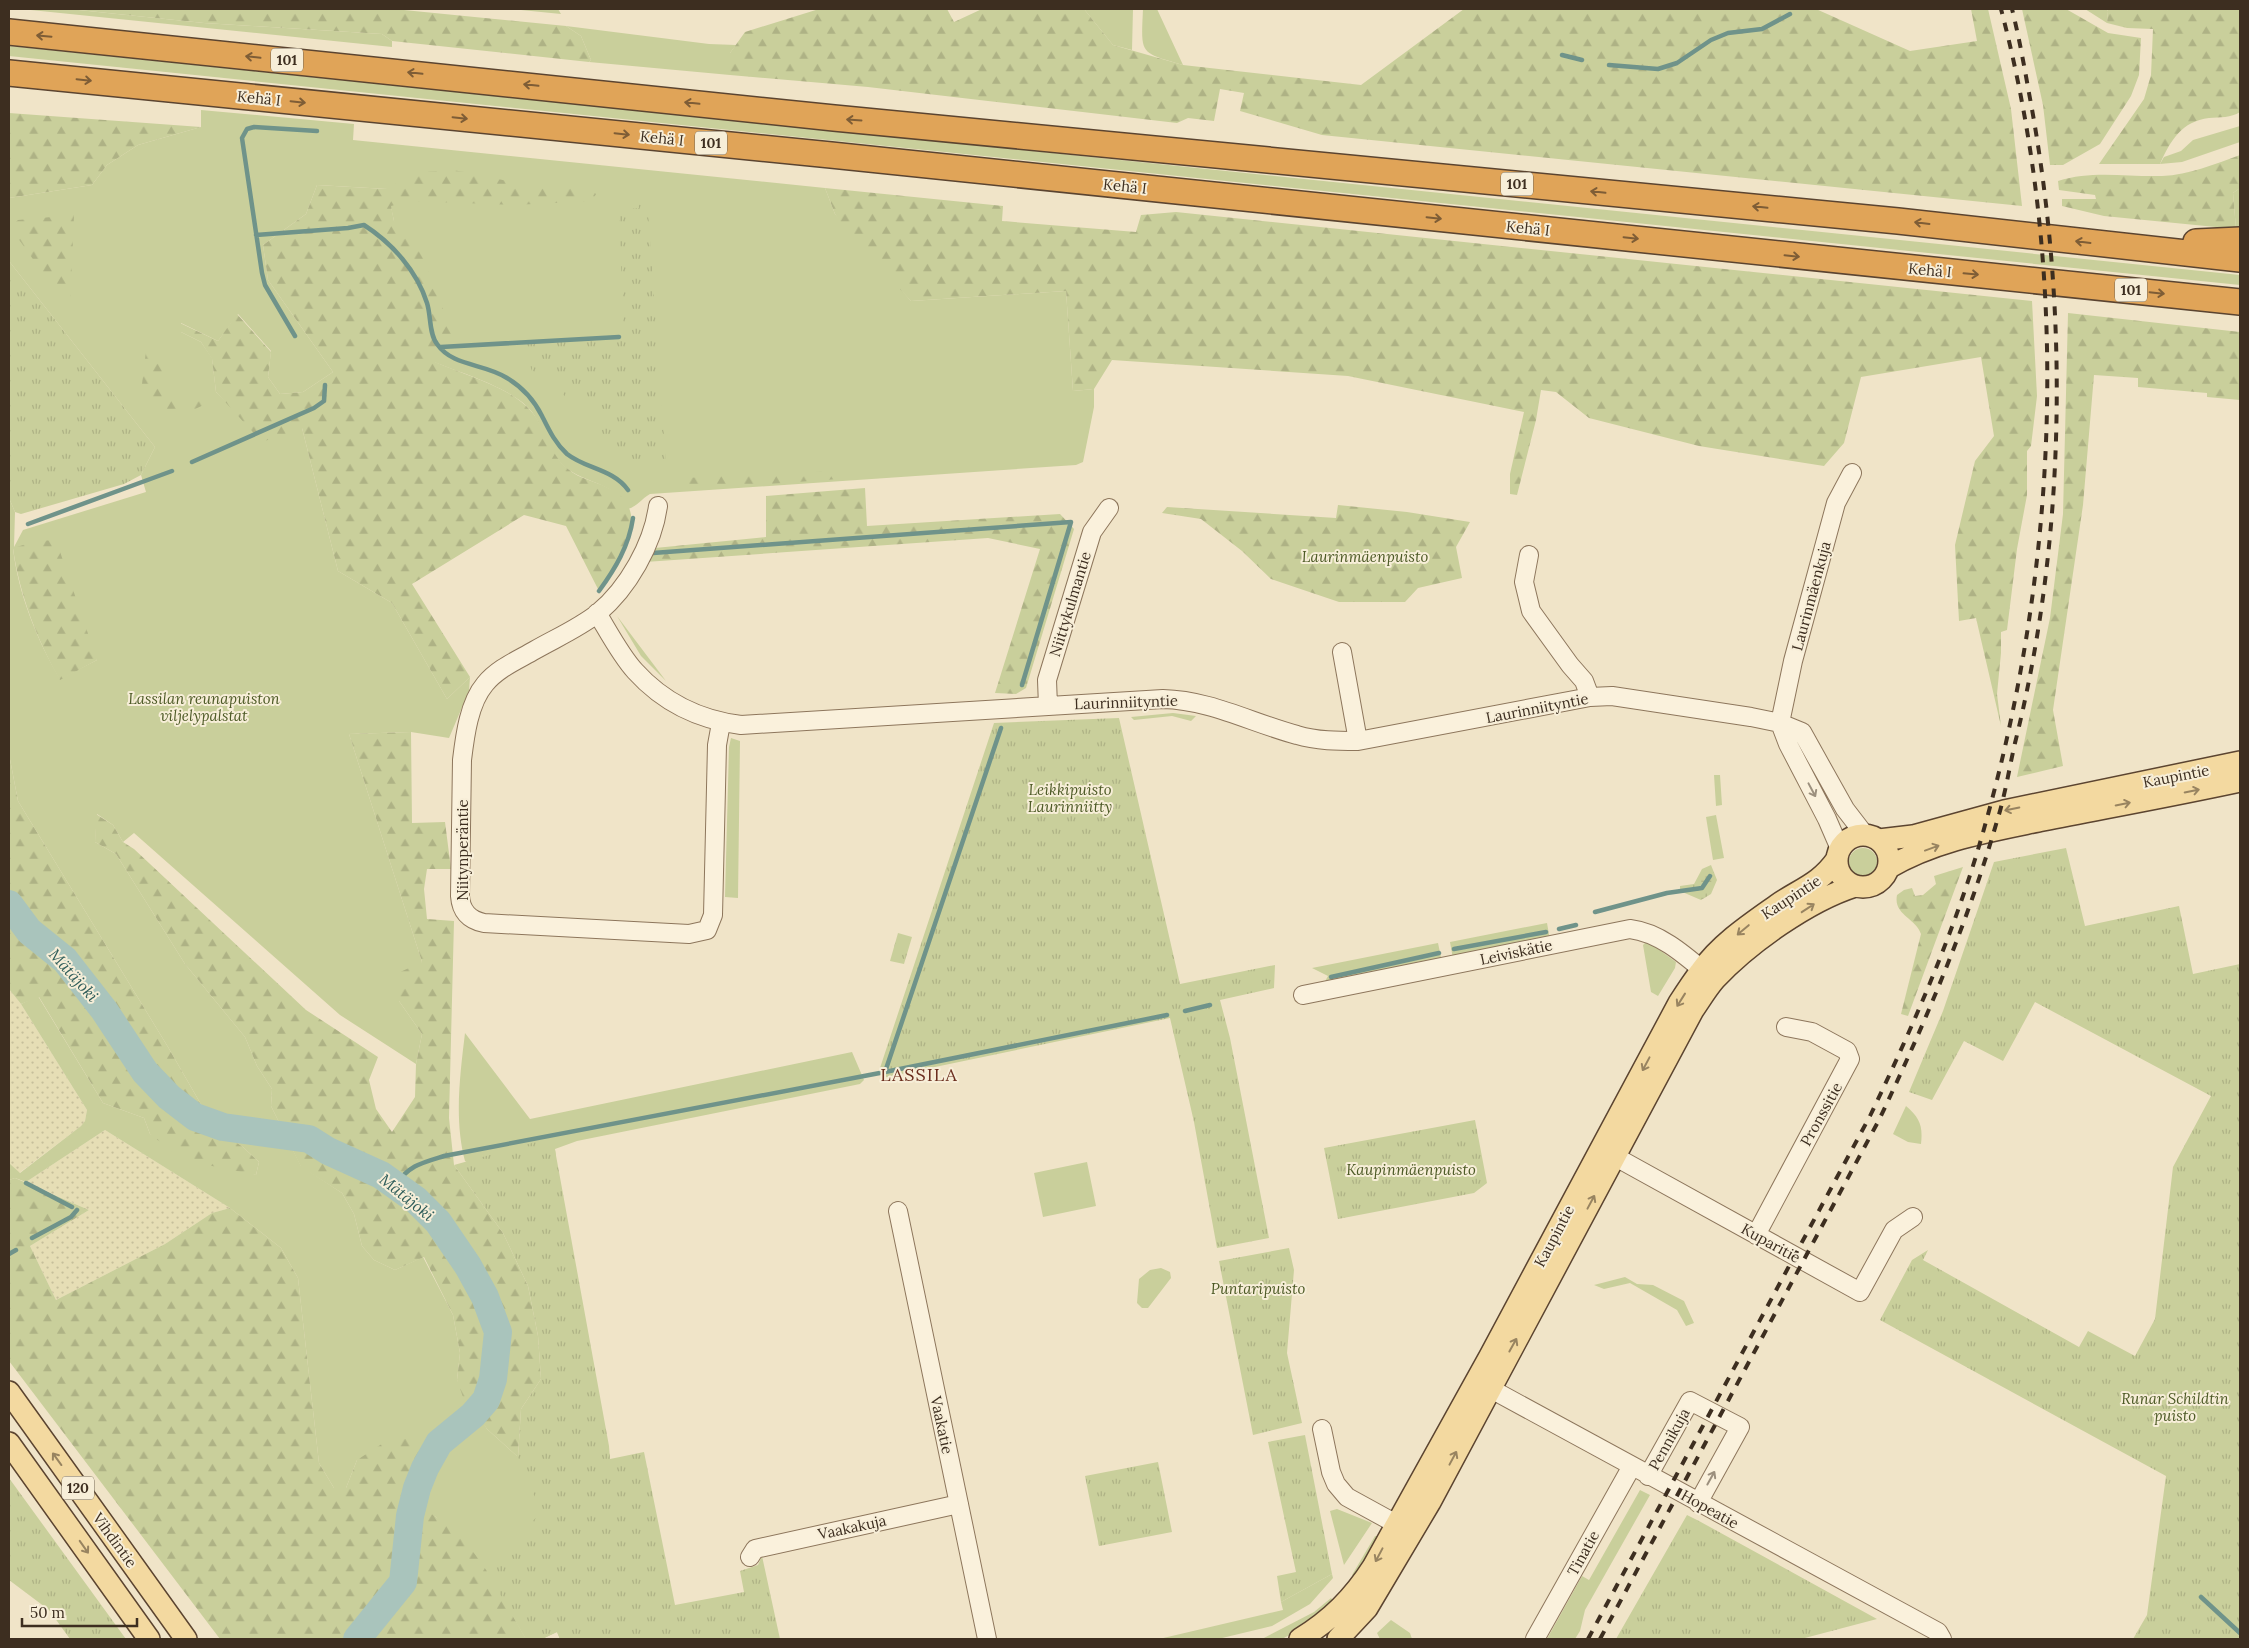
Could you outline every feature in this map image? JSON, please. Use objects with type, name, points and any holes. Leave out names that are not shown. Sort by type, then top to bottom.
[{"type":"highway","name":"101","points":[[9,32],[834,118],[1898,221],[2240,259]]},
{"type":"highway","name":"Kehä I","points":[[9,72],[850,157],[2240,302]]},
{"type":"highway","points":[[2132,248],[2240,240]]},
{"type":"main road","name":"Kaupintie","points":[[1872,838],[1913,836],[2004,811],[2240,762]]},
{"type":"main road","name":"Kaupintie","points":[[1888,868],[1919,853],[1951,841],[1987,832],[2240,781]]},
{"type":"main road","points":[[1872,838],[1888,853],[1888,868],[1879,882],[1871,886],[1855,886],[1842,875],[1839,854],[1850,839],[1872,838]]},
{"type":"main road","name":"Kaupintie","points":[[1708,975],[1721,948],[1780,903],[1814,884],[1829,872],[1839,854]]},
{"type":"main road","name":"Kaupintie","points":[[1338,1639],[1366,1608],[1404,1528],[1608,1153],[1679,1003],[1708,975],[1822,898],[1855,886]]},
{"type":"main road","name":"Vihdintie","points":[[9,1392],[186,1639]]},
{"type":"main road","name":"Vihdintie","points":[[9,1443],[150,1639]]},
{"type":"main road","name":"Kaupintie","points":[[1300,1639],[1326,1622],[1354,1594],[1404,1528]]},
{"type":"street","name":"Laurinmäenkuja","points":[[1780,723],[1794,661],[1836,503],[1852,473]]},
{"type":"street","name":"Niitynperäntie","points":[[658,506],[655,524],[647,548],[621,587],[598,613],[499,671],[484,684],[478,696],[464,739],[462,760],[460,896],[461,904],[468,916],[475,921],[484,923],[689,934],[707,930],[713,915],[718,745],[721,723]]},
{"type":"street","name":"Niittykulmantie","points":[[1048,706],[1047,680],[1092,532],[1109,508]]},
{"type":"street","points":[[1529,555],[1524,582],[1525,593],[1531,611],[1570,665],[1584,681],[1590,697]]},
{"type":"street","name":"Laurinniityntie","points":[[598,613],[634,671],[670,700],[702,718],[741,726],[1180,699],[1204,704],[1299,736],[1327,741],[1358,741],[1590,697],[1612,696],[1733,714],[1780,723],[1802,732],[1845,809],[1872,838]]},
{"type":"street","points":[[1342,652],[1358,741]]},
{"type":"street","points":[[1780,723],[1788,744],[1827,819],[1839,854]]},
{"type":"street","name":"Leiviskätie","points":[[1303,995],[1630,929],[1644,930],[1659,938],[1708,975]]},
{"type":"street","name":"Pronssitie","points":[[1756,1235],[1850,1059],[1847,1051],[1812,1032],[1786,1027]]},
{"type":"street","name":"Kuparitie","points":[[1608,1153],[1860,1292],[1894,1230],[1913,1217]]},
{"type":"street","name":"Vaakatie","points":[[898,1211],[987,1639]]},
{"type":"street","name":"Hopeatie","points":[[1483,1384],[1648,1476],[1938,1632],[1942,1639]]},
{"type":"street","name":"Pennikuja","points":[[1648,1476],[1690,1401],[1740,1426],[1698,1502]]},
{"type":"street","points":[[1322,1429],[1336,1484],[1347,1497],[1404,1528]]},
{"type":"street","name":"Tinatie","points":[[1535,1639],[1632,1466]]},
{"type":"street","name":"Vaakakuja","points":[[750,1557],[755,1549],[959,1504]]},
{"type":"shaded area","points":[[9,989],[21,1004],[87,1110],[85,1121],[81,1126],[19,1173],[9,1163]]},
{"type":"shaded area","points":[[105,1130],[230,1208],[212,1213],[165,1244],[56,1300],[30,1246],[89,1210],[26,1182]]},
{"type":"green space","points":[[21,9],[69,9],[204,23],[382,34],[392,41],[392,47]]},
{"type":"green space","points":[[69,9],[404,10],[566,26],[581,36],[591,60],[589,62],[392,41],[382,34],[204,23]]},
{"type":"green space","points":[[511,9],[558,9],[561,14]]},
{"type":"green space","points":[[819,9],[947,9],[954,22],[982,9],[1084,9],[1113,45],[1183,65],[1361,85],[1464,9],[1816,9],[1910,51],[1977,41],[1971,9],[1988,9],[2011,109],[2022,206],[1322,135],[1240,111],[1244,93],[1220,89],[1214,121],[1188,118],[1177,123],[868,87],[730,75],[730,53],[745,32]]},
{"type":"green space","points":[[1084,9],[1133,9],[1132,50],[1113,45]]},
{"type":"green space","points":[[1143,9],[1157,9],[1183,65],[1150,54],[1146,49],[1143,44],[1142,35]]},
{"type":"green space","points":[[2022,9],[2066,9],[2108,33],[2141,38],[2139,75],[2131,96],[2100,144],[2063,165],[2050,165],[2043,105]]},
{"type":"green space","points":[[2085,9],[2106,9],[2108,11],[2107,23]]},
{"type":"green space","points":[[2106,9],[2240,9],[2240,112],[2191,123],[2178,133],[2160,164],[2099,164],[2144,99],[2151,75],[2153,29],[2127,28],[2107,23],[2108,11]]},
{"type":"green space","points":[[566,26],[709,44],[736,45],[730,53],[730,75],[589,62],[591,60],[581,36]]},
{"type":"green space","points":[[9,46],[2240,275],[2240,285],[9,56]]},
{"type":"green space","name":"Lassilan reunapuiston viljelypalstat","points":[[201,110],[354,124],[353,140],[825,188],[835,214],[911,301],[1066,291],[1073,391],[1094,389],[1094,407],[1083,462],[1076,465],[650,494],[628,509],[617,494],[610,489],[577,475],[562,465],[552,451],[537,419],[524,404],[487,382],[434,362],[394,221],[387,189],[317,185],[306,214],[263,245],[268,280],[333,372],[303,392],[280,394],[268,377],[271,351],[238,314],[218,341],[181,323],[181,332],[201,342],[212,358],[216,392],[238,414],[302,428],[338,571],[392,603],[447,699],[470,677],[469,691],[449,738],[411,732],[349,734],[422,962],[399,1001],[422,1034],[416,1064],[340,1015],[134,833],[123,842],[113,825],[97,814],[95,842],[116,854],[185,964],[245,1037],[257,1066],[272,1089],[271,1106],[301,1166],[342,1193],[354,1214],[362,1246],[374,1260],[395,1270],[423,1257],[453,1315],[460,1353],[457,1380],[487,1429],[517,1456],[593,1451],[610,1454],[560,1639],[557,1632],[542,1639],[526,1639],[487,1572],[436,1517],[405,1501],[411,1478],[423,1452],[357,1460],[346,1488],[334,1488],[319,1463],[298,1278],[281,1248],[230,1208],[105,1130],[26,1182],[15,1178],[9,1180],[9,1163],[20,1173],[81,1126],[85,1121],[87,1110],[21,1004],[38,996],[103,1103],[144,1118],[150,1134],[256,1175],[259,1162],[243,1147],[214,1127],[168,1047],[18,801],[9,754],[9,498],[15,512],[14,547],[23,530],[146,492],[141,475],[155,447],[9,261],[9,198],[92,185],[107,165],[138,145],[201,127]],"holes":[[[13,548],[97,660],[60,679],[30,616],[19,582]]]},
{"type":"green space","points":[[9,113],[201,127],[138,145],[107,165],[92,185],[9,198]]},
{"type":"green space","points":[[2240,126],[2240,142],[2182,162],[2160,164],[2164,157],[2181,151],[2193,140]]},
{"type":"green space","points":[[2240,155],[2240,188],[2233,193],[2236,229],[2104,216],[2062,206],[2062,199],[2096,199],[2095,195],[2059,190],[2058,181],[2096,175],[2162,176],[2182,174]]},
{"type":"green space","points":[[452,170],[524,184],[580,186],[596,194],[592,201],[514,205],[409,201],[391,206],[394,221],[403,224],[423,258],[456,343],[435,362],[499,388],[522,403],[536,418],[556,456],[562,463],[583,478],[607,487],[624,500],[630,512],[631,525],[623,554],[599,591],[566,526],[524,515],[412,584],[470,677],[447,699],[392,603],[338,571],[302,428],[262,442],[216,392],[212,359],[201,342],[181,332],[180,323],[218,341],[237,314],[271,352],[268,377],[280,394],[303,392],[333,372],[268,280],[263,245],[306,214],[317,185],[387,189],[421,172]]},
{"type":"green space","points":[[825,188],[1003,206],[1002,221],[1136,232],[1141,215],[1176,212],[2032,301],[2037,396],[2031,446],[2027,451],[2027,495],[2017,549],[2007,630],[2001,632],[1997,694],[2001,726],[1976,618],[1959,621],[1955,545],[1975,461],[1994,436],[1981,357],[1861,377],[1844,443],[1824,466],[1699,446],[1589,418],[1556,392],[1541,390],[1536,420],[1517,495],[1510,494],[1510,474],[1524,412],[1348,376],[1112,360],[1094,389],[1073,391],[1066,291],[911,301],[848,234],[835,214]]},
{"type":"green space","points":[[2240,188],[2240,227],[2236,229],[2233,193]]},
{"type":"green space","points":[[638,196],[647,197],[666,464],[643,465],[634,460],[630,464],[622,466],[614,462],[611,441],[602,435],[594,414],[582,397],[570,399],[563,393],[562,385],[567,378],[565,373],[539,374],[532,371],[521,341],[624,336],[619,215],[630,209],[639,208]]},
{"type":"green space","points":[[74,215],[70,311],[10,227],[18,220]]},
{"type":"green space","points":[[9,261],[155,447],[141,475],[124,484],[21,514],[15,512],[9,498]]},
{"type":"green space","points":[[2068,313],[2240,332],[2240,400],[2207,397],[2207,393],[2138,387],[2138,378],[2094,375],[2083,505],[2053,710],[2063,766],[2017,777],[2050,618],[2063,514]]},
{"type":"green space","points":[[146,351],[161,353],[167,388],[184,404],[205,394],[210,402],[180,416],[163,416],[152,406],[142,384]]},
{"type":"green space","points":[[836,471],[838,479],[716,488],[678,488],[683,478]]},
{"type":"green space","points":[[865,488],[867,526],[1060,514],[1074,529],[1026,688],[1016,694],[995,693],[1040,549],[988,538],[645,562],[655,548],[766,537],[766,496]]},
{"type":"green space","name":"Laurinmäenpuisto","points":[[1338,505],[1407,512],[1470,522],[1456,547],[1462,578],[1418,588],[1405,602],[1339,602],[1271,579],[1242,551],[1201,519],[1162,513],[1167,507],[1336,518]]},
{"type":"green space","points":[[56,540],[97,660],[60,680],[30,616],[24,599],[13,548],[37,541]]},
{"type":"green space","points":[[617,616],[666,681],[641,656]]},
{"type":"green space","points":[[1173,713],[1196,716],[1191,721],[1172,716],[1134,720],[1131,717]]},
{"type":"green space","name":"Leikkipuisto Laurinniitty","points":[[1119,718],[1180,984],[1275,965],[1274,988],[1220,1000],[1230,1038],[1269,1238],[1217,1248],[1194,1122],[1170,1018],[882,1078],[880,1068],[994,723]]},
{"type":"green space","points":[[411,732],[412,823],[445,822],[451,869],[427,869],[424,889],[427,919],[454,921],[449,1118],[454,1165],[503,1233],[528,1286],[538,1336],[541,1379],[521,1409],[518,1457],[487,1429],[463,1397],[457,1380],[460,1353],[453,1315],[424,1257],[395,1270],[374,1260],[362,1246],[354,1214],[342,1193],[301,1167],[271,1106],[272,1089],[257,1066],[245,1037],[185,964],[116,854],[95,842],[96,814],[113,825],[123,842],[134,849],[306,1010],[378,1057],[369,1080],[376,1109],[392,1132],[415,1097],[416,1064],[422,1034],[399,1001],[398,973],[422,962],[349,734]]},
{"type":"green space","points":[[731,738],[740,741],[738,898],[725,897],[729,747]]},
{"type":"green space","points":[[9,754],[18,801],[168,1047],[214,1127],[243,1147],[259,1162],[256,1175],[183,1160],[150,1134],[144,1118],[103,1103],[39,997],[21,1004],[9,989]]},
{"type":"green space","points":[[1714,775],[1720,775],[1722,805],[1716,806]]},
{"type":"green space","points":[[1716,815],[1724,858],[1713,860],[1706,817]]},
{"type":"green space","points":[[1863,848],[1873,852],[1877,862],[1873,872],[1863,876],[1853,872],[1849,862],[1853,852]]},
{"type":"green space","name":"Runar Schildtin puisto","points":[[2066,848],[2085,926],[2179,906],[2193,974],[2240,964],[2240,1639],[2133,1639],[2147,1615],[2166,1476],[1880,1320],[1912,1260],[1928,1250],[1923,1260],[2079,1347],[2088,1331],[2135,1356],[2155,1319],[2173,1167],[2211,1096],[2035,1002],[2003,1061],[1964,1041],[1932,1100],[1909,1092],[1943,1011],[1994,862]]},
{"type":"green space","points":[[1711,865],[1717,880],[1711,894],[1701,900],[1680,891],[1680,886],[1694,884],[1702,869]]},
{"type":"green space","points":[[1963,867],[1908,1016],[1901,1014],[1921,934],[1915,924],[1898,907],[1897,895],[1904,890],[1912,888],[1915,896],[1923,895],[1936,884],[1934,876]]},
{"type":"green space","points":[[1547,923],[1550,940],[1453,959],[1450,942]]},
{"type":"green space","points":[[898,933],[912,937],[904,964],[890,961]]},
{"type":"green space","points":[[1647,941],[1676,962],[1675,968],[1658,996],[1651,992],[1643,945]]},
{"type":"green space","points":[[1438,943],[1442,962],[1323,985],[1328,976],[1312,968]]},
{"type":"green space","points":[[465,1033],[530,1119],[852,1052],[864,1080],[860,1084],[577,1141],[555,1149],[556,1156],[478,1169],[465,1161],[460,1130],[459,1097]]},
{"type":"green space","points":[[1906,1106],[1915,1114],[1920,1123],[1921,1144],[1908,1142],[1893,1134]]},
{"type":"green space","name":"Kaupinmäenpuisto","points":[[1475,1120],[1487,1183],[1474,1193],[1338,1219],[1324,1148]]},
{"type":"green space","points":[[550,1138],[555,1150],[610,1459],[644,1452],[675,1605],[744,1592],[740,1571],[758,1565],[762,1556],[780,1639],[560,1639],[557,1632],[542,1639],[526,1639],[487,1572],[541,1512],[518,1457],[521,1409],[541,1379],[538,1336],[528,1286],[503,1233],[454,1165]]},
{"type":"green space","points":[[1087,1162],[1096,1206],[1043,1217],[1034,1173]]},
{"type":"green space","points":[[15,1178],[89,1210],[30,1246],[56,1300],[165,1244],[212,1213],[230,1208],[281,1248],[298,1278],[319,1463],[334,1488],[346,1488],[357,1460],[394,1436],[423,1443],[423,1452],[411,1478],[405,1501],[425,1510],[465,1542],[488,1572],[526,1639],[220,1639],[9,1361],[9,1180]]},
{"type":"green space","name":"Puntaripuisto","points":[[1289,1248],[1294,1270],[1287,1353],[1302,1423],[1253,1435],[1219,1261]]},
{"type":"green space","points":[[1161,1268],[1170,1272],[1171,1278],[1148,1308],[1142,1308],[1137,1303],[1139,1279],[1150,1270]]},
{"type":"green space","points":[[1625,1277],[1637,1284],[1653,1285],[1684,1301],[1694,1323],[1686,1326],[1677,1310],[1630,1283],[1604,1289],[1594,1285]]},
{"type":"green space","points":[[1305,1435],[1332,1574],[1281,1602],[1277,1576],[1296,1572],[1268,1442]]},
{"type":"green space","points":[[1158,1462],[1172,1532],[1099,1546],[1085,1476]]},
{"type":"green space","points":[[9,1478],[126,1639],[70,1639],[49,1610],[9,1580]]},
{"type":"green space","points":[[1640,1490],[1650,1495],[1585,1610],[1580,1631],[1575,1639],[1547,1639],[1582,1576],[1589,1580]]},
{"type":"green space","points":[[1337,1509],[1372,1523],[1344,1565],[1330,1511]]},
{"type":"green space","points":[[1687,1515],[1877,1619],[1801,1639],[1616,1639]]},
{"type":"green space","points":[[1375,1536],[1380,1536],[1355,1578],[1352,1575]]},
{"type":"green space","points":[[1332,1574],[1333,1578],[1310,1604],[1272,1626],[1218,1639],[1159,1639],[1283,1610],[1281,1602]]},
{"type":"green space","points":[[1331,1598],[1335,1603],[1299,1630],[1282,1639],[1262,1639],[1314,1612]]},
{"type":"green space","points":[[1391,1620],[1410,1633],[1412,1639],[1380,1639],[1377,1633]]},
{"type":"waterway","points":[[1609,65],[1658,69],[1677,63],[1711,40],[1728,33],[1762,29],[1790,14]]},
{"type":"waterway","points":[[1562,55],[1582,60]]},
{"type":"waterway","points":[[295,336],[265,285],[242,138],[247,129],[254,127],[317,131]]},
{"type":"waterway","points":[[256,235],[348,228],[364,225],[394,249],[417,280],[427,303],[431,330],[437,344],[451,357],[498,373],[523,390],[539,410],[556,441],[567,454],[582,463],[607,473],[622,483],[628,490]]},
{"type":"waterway","points":[[441,347],[619,337]]},
{"type":"waterway","points":[[192,462],[314,408],[324,401],[325,385]]},
{"type":"waterway","points":[[28,524],[172,471]]},
{"type":"waterway","points":[[599,591],[620,557],[628,538],[633,518]]},
{"type":"waterway","points":[[653,553],[1071,522],[1022,685]]},
{"type":"waterway","points":[[885,1072],[1001,728]]},
{"type":"waterway","points":[[1595,912],[1667,893],[1702,888],[1710,876]]},
{"type":"waterway","name":"Mätäjoki","points":[[9,904],[29,931],[65,960],[104,1010],[145,1072],[169,1097],[195,1117],[223,1127],[309,1139],[328,1151],[381,1175],[416,1200],[438,1222],[468,1266],[485,1297],[498,1332],[493,1379],[486,1400],[473,1415],[439,1443],[425,1468],[417,1488],[410,1516],[403,1582],[357,1639]]},
{"type":"waterway","points":[[1559,929],[1576,925]]},
{"type":"waterway","points":[[1454,949],[1546,932]]},
{"type":"waterway","points":[[1331,977],[1439,953]]},
{"type":"waterway","points":[[1185,1011],[1210,1005]]},
{"type":"waterway","points":[[395,1185],[400,1178],[416,1166],[444,1156],[885,1072],[1167,1015]]},
{"type":"waterway","points":[[26,1183],[72,1207]]},
{"type":"waterway","points":[[32,1238],[71,1217],[77,1210]]},
{"type":"waterway","points":[[9,1254],[16,1250]]},
{"type":"waterway","points":[[2201,1597],[2240,1633]]},
{"type":"railway","points":[[1588,1639],[1870,1116],[1904,1044],[1950,933],[1987,818],[2011,719],[2029,618],[2041,517],[2047,414],[2046,312],[2038,210],[2023,109],[2001,9]]},
{"type":"railway","points":[[1600,1639],[1879,1120],[1913,1047],[1959,936],[1985,860],[2002,802],[2032,664],[2045,583],[2053,502],[2056,419],[2056,337],[2051,254],[2042,173],[2012,9]]},
{"type":"district","name":"LASSILA","points":[[919,1074]]}]
